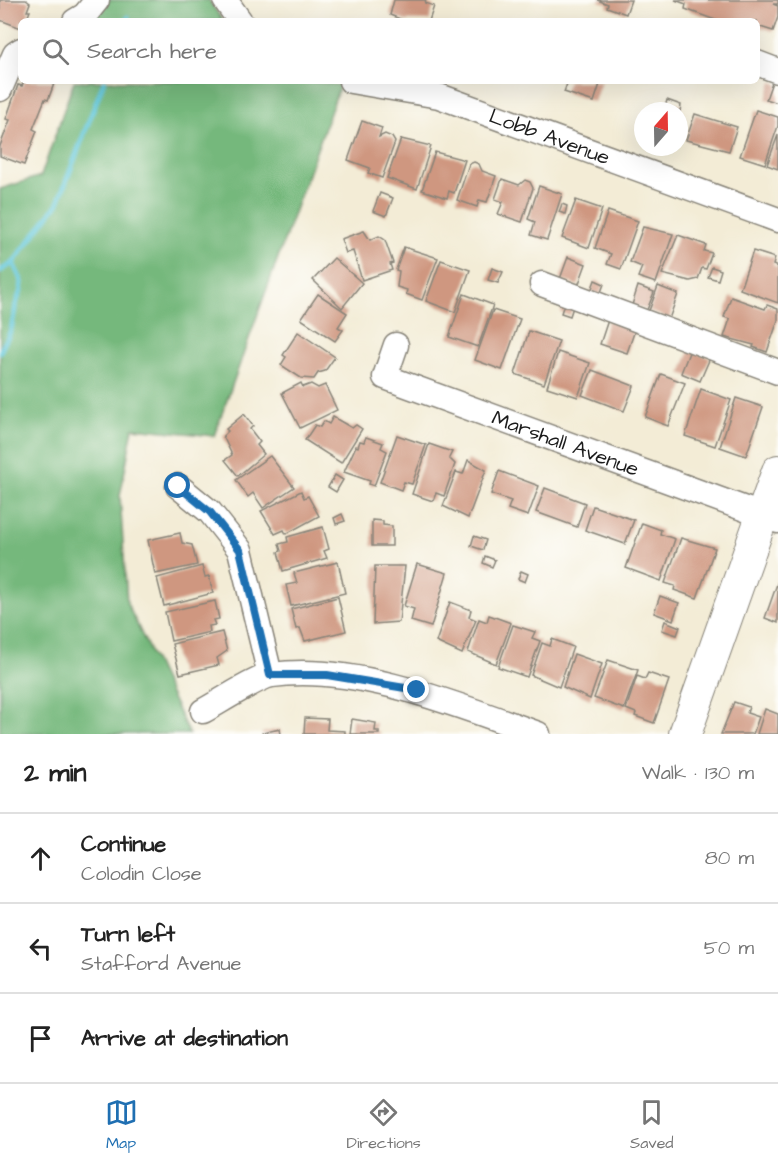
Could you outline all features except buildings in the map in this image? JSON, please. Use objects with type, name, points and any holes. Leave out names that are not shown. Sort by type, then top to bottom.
[{"type":"main road","points":[[686,734],[770,519],[778,471]]},
{"type":"street","points":[[80,18],[97,0]]},
{"type":"street","points":[[225,0],[238,18]]},
{"type":"street","points":[[0,89],[12,51]]},
{"type":"street","points":[[760,64],[778,71]]},
{"type":"street","name":"Lobb Avenue","points":[[369,84],[440,96],[778,220]]},
{"type":"street","points":[[542,284],[778,372]]},
{"type":"street","name":"Marshall Avenue","points":[[396,345],[385,377],[770,519]]},
{"type":"street","points":[[178,486],[210,512],[240,550],[270,675]]},
{"type":"street","points":[[203,711],[270,675],[327,675],[417,690],[538,734]]},
{"type":"green space","points":[[107,0],[209,0],[221,18],[91,18]]},
{"type":"green space","points":[[73,84],[340,85],[214,436],[133,428],[120,496],[127,603],[189,734],[0,734],[0,189],[41,176]]},
{"type":"waterway","points":[[0,352],[11,330],[21,290],[22,282],[13,263],[58,203],[103,84]]},
{"type":"waterway","points":[[0,271],[13,263]]},
{"type":"route","points":[[178,486],[210,512],[240,550],[270,675],[327,675],[417,690]]}]
